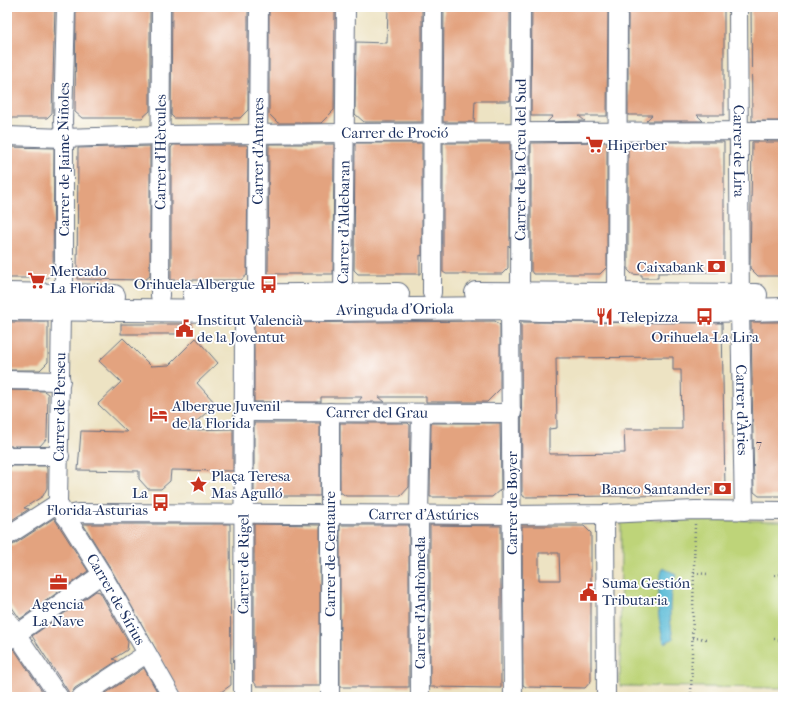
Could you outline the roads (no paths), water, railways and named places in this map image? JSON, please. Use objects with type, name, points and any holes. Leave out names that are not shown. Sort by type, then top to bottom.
[{"type":"main road","name":"Avinguda d'Oriola","points":[[7,294],[62,302],[250,303],[495,308],[515,302],[617,294],[740,302],[783,309]]},
{"type":"main road","name":"Avinguda d'Oriola","points":[[7,309],[62,302],[160,296],[250,303],[343,294],[432,294],[515,302],[740,302],[783,295]]},
{"type":"street","name":"Carrer de Jaime Niñoles","points":[[62,302],[63,122],[66,7]]},
{"type":"street","name":"Carrer d'Hèrcules","points":[[160,296],[161,7]]},
{"type":"street","name":"Carrer d'Antares","points":[[250,303],[258,135],[259,7]]},
{"type":"street","name":"Carrer d'Aldebaran","points":[[343,294],[346,7]]},
{"type":"street","points":[[432,294],[433,7]]},
{"type":"street","name":"Carrer de la Creu del Sud","points":[[515,302],[520,132],[521,7]]},
{"type":"street","points":[[617,294],[618,7]]},
{"type":"street","name":"Carrer de Lira","points":[[738,7],[740,302]]},
{"type":"street","name":"Carrer de Proció","points":[[7,136],[64,138],[160,135],[433,132],[783,131]]},
{"type":"street","name":"Carrer de Perseu","points":[[62,302],[60,456],[62,510]]},
{"type":"street","name":"Carrer de Boyer","points":[[513,697],[512,412],[515,302]]},
{"type":"street","name":"Carrer d'Àries","points":[[740,302],[744,511]]},
{"type":"street","name":"Carrer de Rigel","points":[[243,697],[243,412],[250,303]]},
{"type":"street","points":[[7,380],[61,381]]},
{"type":"street","name":"Carrer del Grau","points":[[243,412],[512,412]]},
{"type":"street","name":"Carrer de Centaure","points":[[330,412],[330,697]]},
{"type":"street","name":"Carrer d'Andròmeda","points":[[420,697],[419,514],[421,413]]},
{"type":"street","points":[[7,456],[60,456]]},
{"type":"street","points":[[7,536],[62,510]]},
{"type":"street","name":"Carrer d'Astúries","points":[[62,510],[78,513],[512,515],[605,514],[695,510],[783,511]]},
{"type":"street","name":"Carrer de Sírius","points":[[62,510],[102,574],[146,654],[172,697]]},
{"type":"street","points":[[605,514],[606,697]]},
{"type":"street","points":[[12,638],[102,574]]},
{"type":"street","points":[[7,620],[12,638],[59,697]]},
{"type":"street","points":[[81,697],[146,654]]},
{"type":"water","points":[[663,568],[676,574],[670,598],[673,639],[664,643],[658,606],[660,577]]},
{"type":"place","name":"Hiperber","points":[[594,145]]},
{"type":"place","name":"Caixabank","points":[[717,267]]},
{"type":"place","name":"Mercado La Florida","points":[[37,280]]},
{"type":"place","name":"Orihuela-Albergue","points":[[268,284]]},
{"type":"place","name":"Orihuela-La Lira","points":[[705,316]]},
{"type":"place","name":"Telepizza","points":[[605,317]]},
{"type":"place","name":"Institut Valencià de la Joventut","points":[[184,329]]},
{"type":"place","name":"Albergue Juvenil de la Florida","points":[[159,415]]},
{"type":"place","name":"Plaça Teresa Mas Agulló","points":[[198,485]]},
{"type":"place","name":"Banco Santander","points":[[723,489]]},
{"type":"place","name":"La Florida-Asturias","points":[[161,502]]},
{"type":"place","name":"Agencia La Nave","points":[[58,583]]},
{"type":"place","name":"Suma Gestión Tributaria","points":[[589,592]]}]
